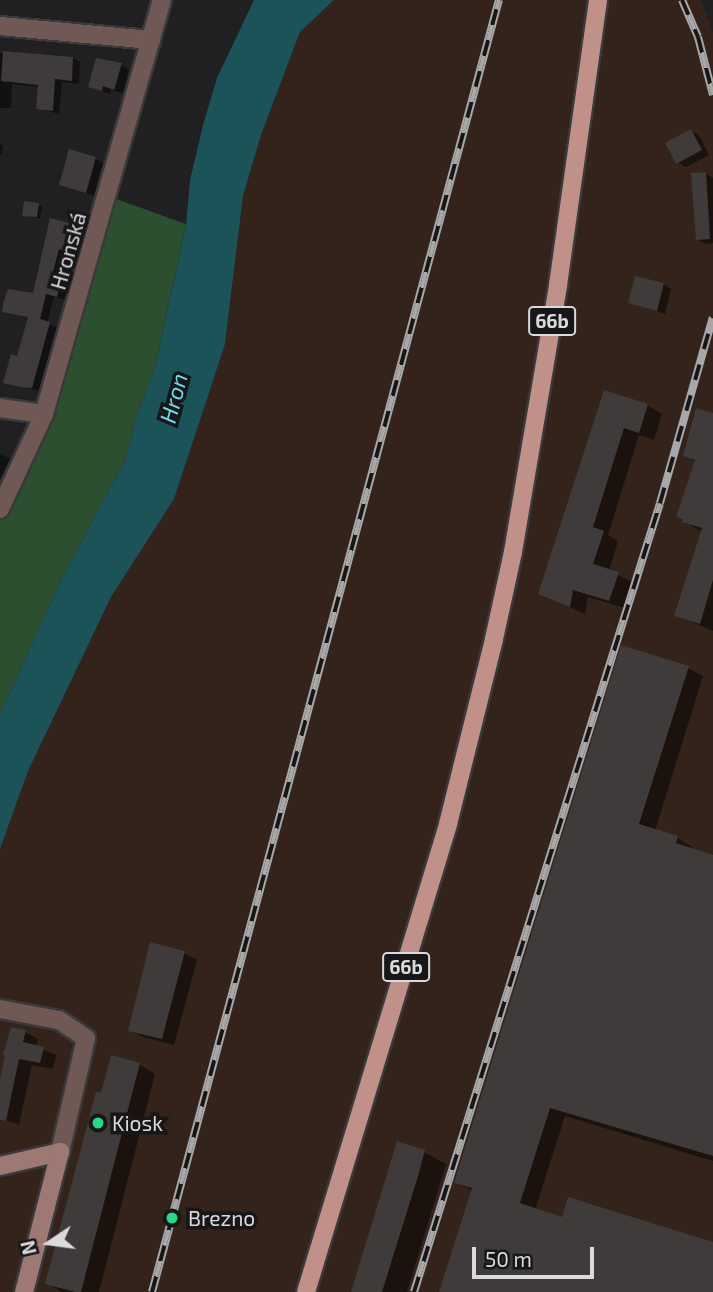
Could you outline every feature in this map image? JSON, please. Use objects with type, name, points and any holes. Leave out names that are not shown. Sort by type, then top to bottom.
[{"type":"main road","name":"66b","points":[[306,1292],[448,824],[494,639],[513,552],[552,324],[598,0]]},
{"type":"street","name":"Hronská","points":[[0,509],[44,414],[162,0]]},
{"type":"street","points":[[0,26],[151,40]]},
{"type":"street","points":[[0,408],[44,414]]},
{"type":"street","points":[[0,1009],[60,1020],[86,1038],[24,1292]]},
{"type":"street","points":[[0,1166],[60,1152]]},
{"type":"shaded area","points":[[334,0],[701,0],[713,33],[713,1292],[0,1292],[0,849],[28,771],[111,597],[174,499],[225,344],[243,196],[261,135],[300,32]]},
{"type":"green space","points":[[108,196],[186,224],[155,367],[135,421],[127,456],[61,580],[0,714],[0,509],[44,414]]},
{"type":"water","name":"Hron","points":[[254,0],[334,0],[300,32],[261,135],[243,196],[225,344],[174,499],[111,597],[28,771],[0,849],[0,714],[61,580],[127,456],[135,421],[155,367],[186,225],[190,180],[203,125],[217,78]]},
{"type":"building","points":[[3,51],[73,57],[72,81],[55,79],[53,111],[36,109],[38,85],[1,81]]},
{"type":"building","points":[[96,58],[122,63],[114,90],[103,86],[102,91],[88,87]]},
{"type":"building","points":[[691,129],[702,150],[676,164],[665,143]]},
{"type":"building","points":[[69,149],[96,157],[86,193],[59,185]]},
{"type":"building","points":[[706,172],[710,239],[696,240],[691,173]]},
{"type":"building","points":[[24,201],[39,203],[37,217],[22,216]]},
{"type":"building","points":[[50,218],[77,225],[69,252],[59,249],[53,272],[61,277],[57,297],[46,294],[40,319],[50,322],[32,388],[20,387],[3,383],[11,354],[17,356],[28,317],[2,312],[3,304],[8,289],[33,293]]},
{"type":"building","points":[[635,276],[664,283],[657,311],[628,303]]},
{"type":"building","points":[[604,390],[648,404],[639,433],[624,428],[593,527],[604,531],[593,564],[619,572],[609,601],[573,590],[570,607],[538,594]]},
{"type":"building","points":[[696,408],[713,413],[713,580],[700,624],[674,616],[702,528],[682,522],[683,519],[676,517],[695,460],[683,456]]},
{"type":"building","points":[[621,645],[689,666],[639,824],[678,836],[676,843],[713,855],[713,1156],[550,1108],[520,1203],[562,1217],[568,1197],[713,1242],[713,1292],[439,1292],[472,1188],[454,1183]]},
{"type":"building","points":[[150,942],[185,951],[162,1039],[128,1031]]},
{"type":"building","points":[[11,1027],[26,1030],[23,1042],[44,1047],[40,1063],[19,1059],[6,1121],[0,1120],[0,1079]]},
{"type":"building","points":[[111,1055],[140,1063],[81,1292],[75,1292],[45,1284],[96,1092],[101,1093]]},
{"type":"building","points":[[397,1141],[425,1150],[419,1173],[382,1292],[351,1292]]},
{"type":"railway","points":[[152,1292],[499,0]]},
{"type":"railway","points":[[682,0],[698,37],[713,95]]},
{"type":"railway","points":[[414,1292],[660,503],[713,317]]},
{"type":"place","name":"Kiosk","points":[[98,1123]]},
{"type":"place","name":"Brezno","points":[[172,1218]]}]
